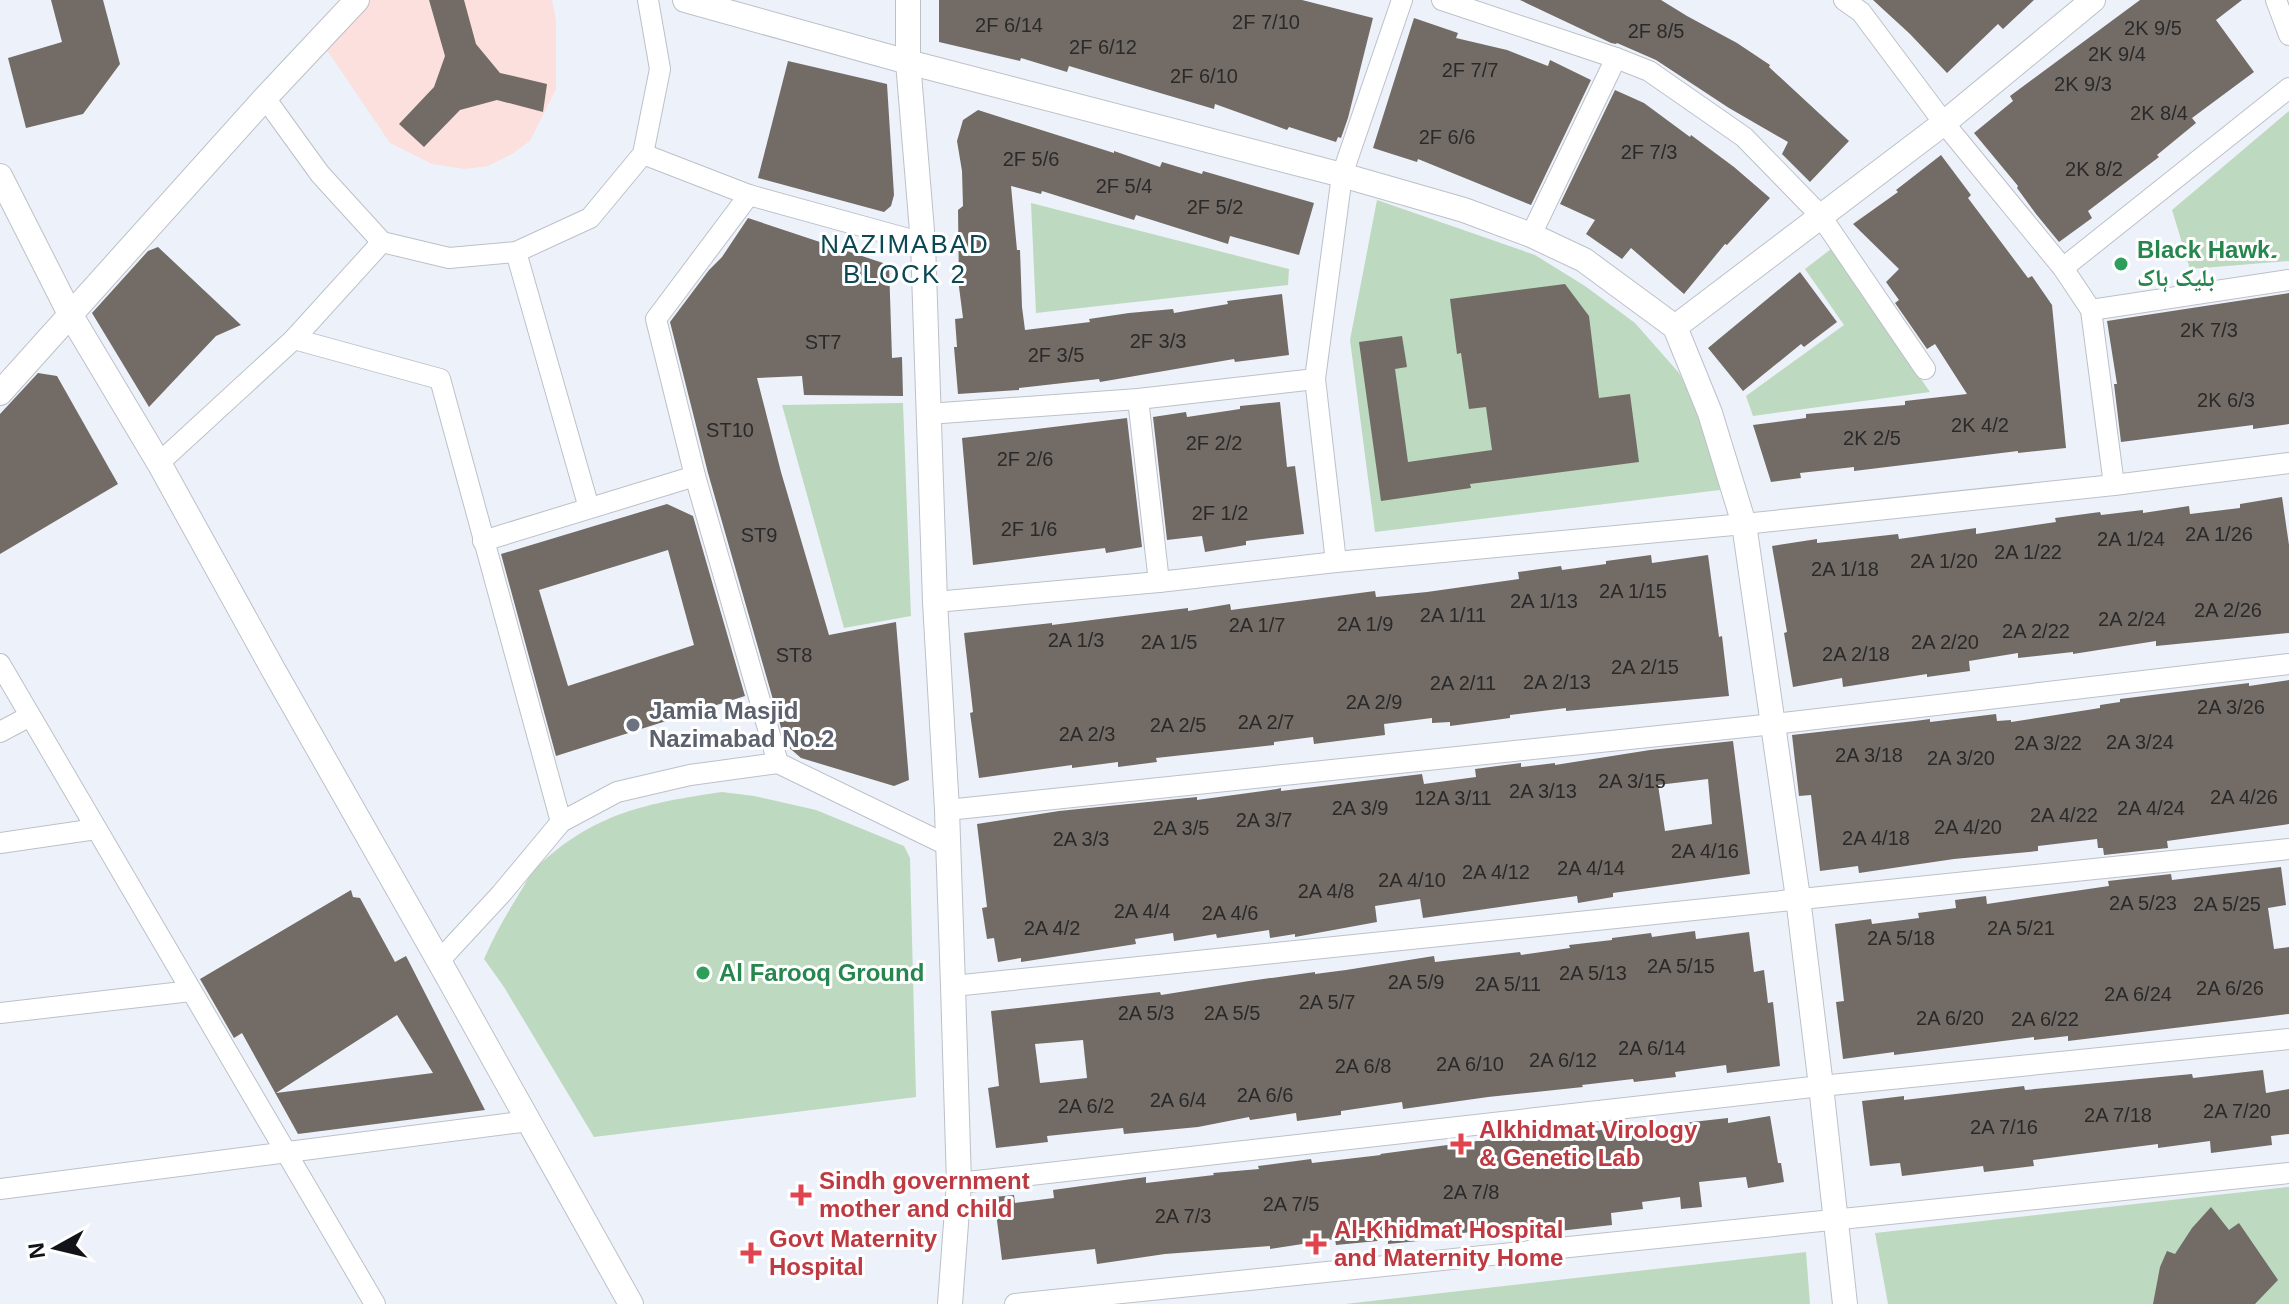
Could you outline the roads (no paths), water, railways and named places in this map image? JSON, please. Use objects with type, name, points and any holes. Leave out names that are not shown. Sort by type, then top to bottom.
[{"type":"street","points":[[0,393],[357,0]]},
{"type":"street","points":[[265,98],[320,174],[382,242],[449,258],[516,252],[590,218],[643,154],[660,69],[648,0]]},
{"type":"street","points":[[685,0],[1464,210],[1531,235],[1584,260],[1675,327],[1710,413],[1744,524],[1798,898],[1845,1304]]},
{"type":"street","points":[[908,0],[908,62],[923,243],[935,602],[953,986],[959,1183],[950,1304]]},
{"type":"street","points":[[1336,562],[1315,379],[1342,175],[1402,0]]},
{"type":"street","points":[[1442,0],[1649,71],[1744,137],[1820,215],[1925,369]]},
{"type":"street","points":[[1844,0],[1861,12],[1944,123],[2063,268],[2091,310],[2114,485]]},
{"type":"street","points":[[1675,327],[1944,123],[2093,0]]},
{"type":"street","points":[[2276,0],[2289,35]]},
{"type":"street","points":[[1531,235],[1616,58]]},
{"type":"street","points":[[2063,268],[2289,88]]},
{"type":"street","points":[[643,154],[749,195],[923,243]]},
{"type":"street","points":[[0,176],[70,314],[159,463],[631,1304]]},
{"type":"street","points":[[749,195],[656,319],[695,476],[778,763]]},
{"type":"street","points":[[159,463],[294,339],[382,242]]},
{"type":"street","points":[[516,252],[589,508]]},
{"type":"street","points":[[2091,310],[2289,280]]},
{"type":"street","points":[[294,339],[440,379],[561,822]]},
{"type":"street","points":[[928,414],[1138,399],[1315,379]]},
{"type":"street","points":[[1138,399],[1159,582]]},
{"type":"street","points":[[935,602],[1744,524],[2289,463]]},
{"type":"street","points":[[483,541],[695,476]]},
{"type":"street","points":[[0,664],[375,1304]]},
{"type":"street","points":[[947,810],[1774,724],[2289,664]]},
{"type":"street","points":[[0,732],[30,716]]},
{"type":"street","points":[[439,961],[501,894],[561,822],[617,792],[690,775],[778,763],[947,845]]},
{"type":"street","points":[[0,843],[96,829]]},
{"type":"street","points":[[953,986],[2289,849]]},
{"type":"street","points":[[0,1013],[191,991]]},
{"type":"street","points":[[959,1183],[1821,1086],[2289,1039]]},
{"type":"street","points":[[0,1189],[529,1121]]},
{"type":"street","points":[[1015,1304],[2289,1173]]},
{"type":"place","name":"Black Hawk۔ بلیک ہاک","points":[[2121,264]]},
{"type":"place","name":"Jamia Masjid Nazimabad No.2","points":[[633,725]]},
{"type":"place","name":"Al Farooq Ground","points":[[703,973]]},
{"type":"place","name":"Alkhidmat Virology & Genetic Lab","points":[[1461,1144]]},
{"type":"place","name":"Sindh government mother and child","points":[[801,1195]]},
{"type":"place","name":"Al-Khidmat Hospital and Maternity Home","points":[[1316,1244]]},
{"type":"place","name":"Govt Maternity Hospital","points":[[751,1253]]},
{"type":"district","name":"NAZIMABAD BLOCK 2","points":[[905,259]]}]
